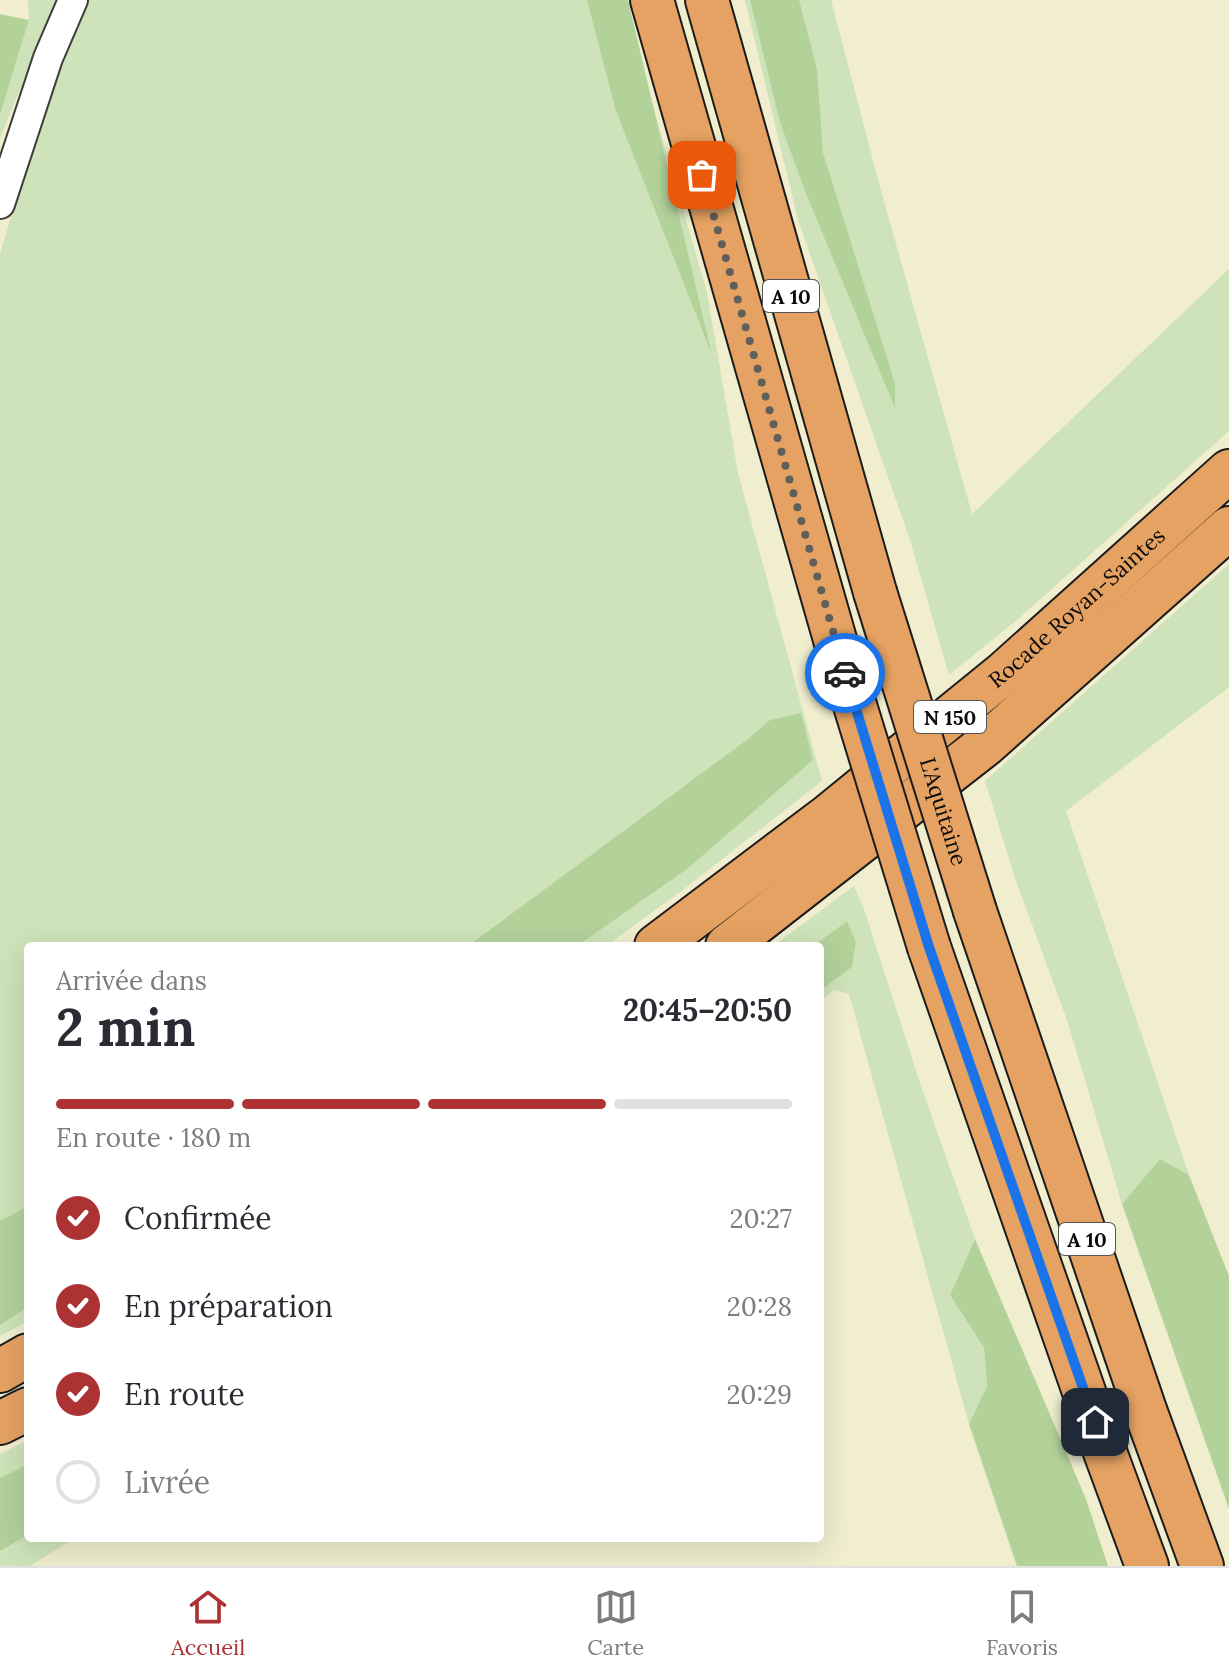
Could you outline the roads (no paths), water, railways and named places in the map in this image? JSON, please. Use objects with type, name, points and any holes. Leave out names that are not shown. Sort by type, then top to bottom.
[{"type":"highway","name":"A 10","points":[[652,0],[838,650],[929,947],[1147,1566]]},
{"type":"highway","name":"L'Aquitaine","points":[[707,0],[875,592],[975,911],[1145,1410],[1202,1566]]},
{"type":"highway","name":"Rocade Royan-Saintes","points":[[661,942],[828,816],[1005,672],[1229,471]]},
{"type":"highway","name":"Rocade Royan-Saintes","points":[[732,942],[985,745],[1229,528]]},
{"type":"highway","points":[[0,1371],[24,1357]]},
{"type":"highway","points":[[0,1423],[24,1411]]},
{"type":"street","points":[[0,204],[48,58],[73,0]]}]
